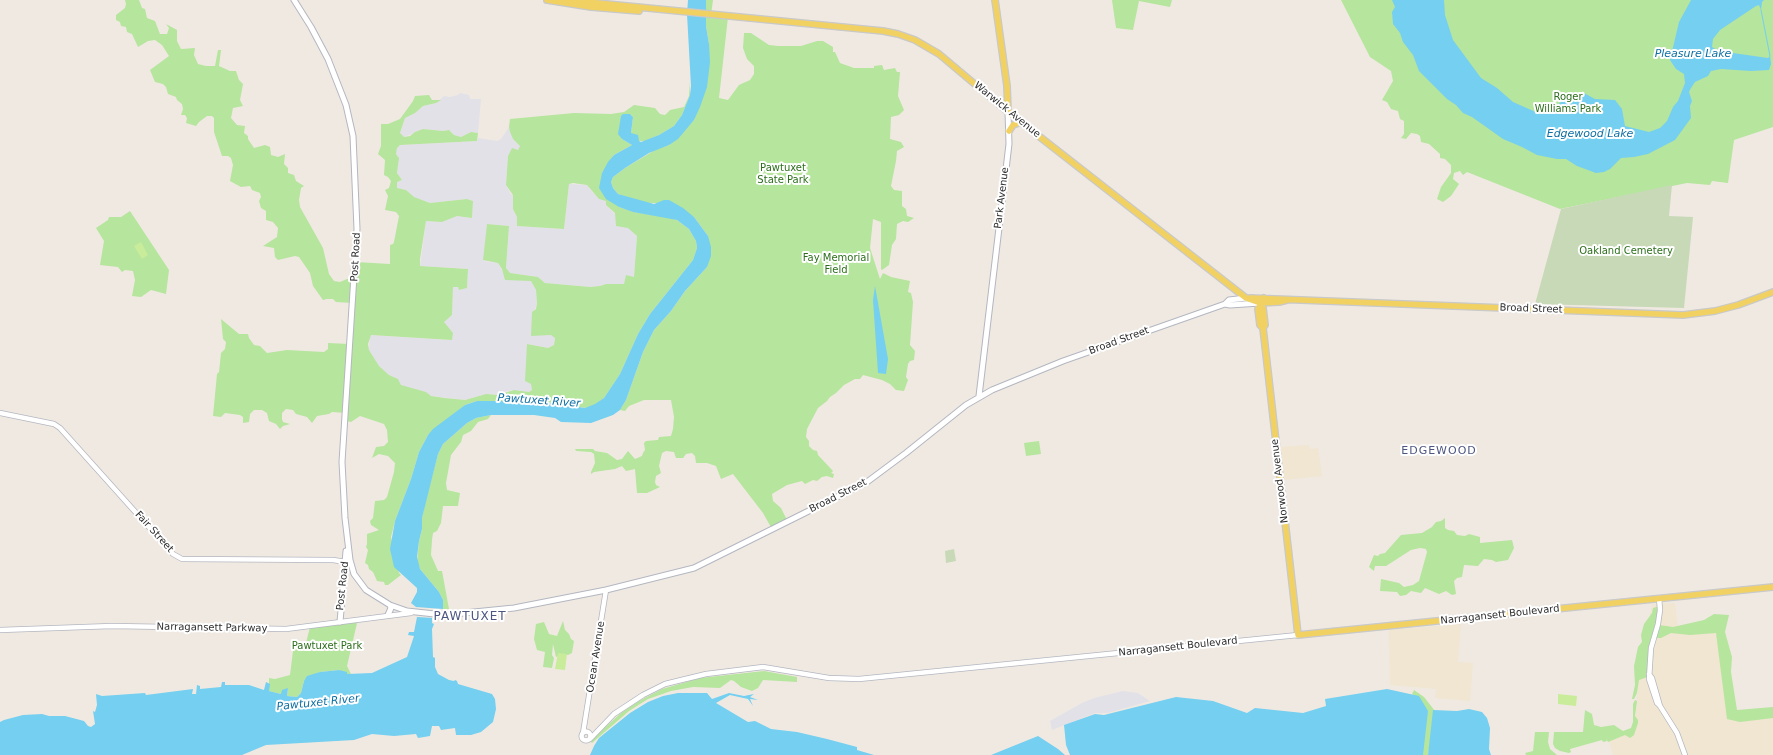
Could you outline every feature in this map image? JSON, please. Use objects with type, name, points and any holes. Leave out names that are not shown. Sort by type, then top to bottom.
[{"type":"main road","name":"Post Road","points":[[294,0],[311,27],[328,59],[346,105],[353,136],[357,229],[342,462],[348,549],[354,574],[366,590],[390,604],[416,613]]},
{"type":"main road","points":[[547,0],[616,10],[686,13]]},
{"type":"main road","points":[[566,0],[686,13]]},
{"type":"main road","name":"Park Avenue","points":[[979,396],[1009,131],[1007,86],[995,0]]},
{"type":"main road","name":"Warwick Avenue","points":[[686,13],[882,31],[907,36],[924,44],[937,52],[1008,112],[1246,298]]},
{"type":"main road","points":[[1009,131],[1013,125],[1021,122]]},
{"type":"main road","name":"Broad Street","points":[[1225,304],[1230,305],[1287,300],[1683,315],[1715,311],[1738,305],[1773,292]]},
{"type":"main road","name":"Broad Street","points":[[424,613],[443,615],[514,608],[677,574],[700,566],[867,482],[979,396],[1006,383],[1044,368],[1225,304],[1231,299],[1246,298],[1262,302]]},
{"type":"main road","name":"Norwood Avenue","points":[[1262,302],[1265,325],[1262,328],[1298,635]]},
{"type":"main road","name":"Post Road","points":[[340,622],[340,604],[346,562],[346,526]]},
{"type":"main road","name":"Narragansett Boulevard","points":[[1298,635],[1773,587]]},
{"type":"main road","points":[[388,615],[391,608],[390,604]]},
{"type":"main road","name":"Narragansett Parkway","points":[[416,613],[424,613]]},
{"type":"street","name":"Fair Street","points":[[0,413],[54,424],[60,428],[173,554],[182,559],[328,560],[346,562]]},
{"type":"street","name":"Ocean Avenue","points":[[583,734],[606,590]]},
{"type":"street","points":[[1659,598],[1660,610],[1658,624],[1651,648],[1649,678],[1653,696],[1677,733],[1685,755]]},
{"type":"street","name":"Narragansett Parkway","points":[[0,630],[112,626],[276,629],[310,627],[388,615],[416,613]]},
{"type":"street","name":"Narragansett Boulevard","points":[[590,739],[598,729],[628,704],[653,689],[692,676],[717,672],[763,667],[821,677],[859,679],[1298,635]]},
{"type":"street","name":"Ocean Avenue","points":[[585,724],[589,732],[590,739]]},
{"type":"street","name":"Narragansett Boulevard","points":[[589,732],[598,729]]},
{"type":"street","points":[[589,732],[583,734],[582,738],[588,741],[590,739]]},
{"type":"shaded area","points":[[460,93],[469,95],[470,99],[481,99],[478,133],[471,132],[461,137],[454,135],[449,130],[443,131],[423,129],[404,137],[400,134],[405,118],[408,115],[415,113],[423,106],[436,103],[444,96],[450,97]]},
{"type":"shaded area","points":[[509,127],[513,139],[520,146],[518,150],[508,156],[506,185],[513,195],[513,209],[517,217],[517,226],[564,229],[569,184],[587,185],[593,193],[606,201],[606,205],[637,236],[634,277],[624,284],[606,284],[590,287],[545,283],[538,277],[509,273],[506,268],[509,226],[487,224],[484,261],[498,263],[507,279],[531,281],[536,290],[537,303],[532,318],[555,338],[554,345],[548,348],[527,344],[532,390],[529,392],[514,390],[507,391],[498,395],[486,394],[465,400],[431,396],[426,392],[401,386],[398,379],[389,375],[379,366],[369,350],[370,335],[449,340],[447,328],[444,322],[452,315],[453,287],[458,287],[459,290],[467,288],[468,269],[420,266],[426,221],[442,222],[457,216],[472,218],[473,201],[467,199],[430,203],[414,198],[406,190],[396,188],[397,182],[402,180],[397,173],[399,158],[396,154],[397,148],[400,145],[477,141],[478,138],[497,141],[501,139]]},
{"type":"shaded area","points":[[1309,445],[1310,449],[1318,448],[1322,476],[1285,480],[1280,447]]},
{"type":"shaded area","points":[[1675,603],[1678,628],[1722,623],[1735,712],[1773,709],[1773,755],[1613,755],[1606,731],[1629,733],[1635,724],[1639,674],[1652,604]]},
{"type":"shaded area","points":[[1461,624],[1458,662],[1473,663],[1470,701],[1435,698],[1436,689],[1390,685],[1389,630]]},
{"type":"shaded area","points":[[1123,691],[1138,693],[1150,701],[1108,713],[1095,713],[1052,730],[1050,721],[1082,703],[1094,698]]},
{"type":"green space","points":[[125,0],[139,0],[142,8],[145,9],[147,18],[155,21],[160,34],[167,34],[169,28],[166,24],[177,30],[177,41],[181,49],[195,48],[194,55],[198,64],[215,66],[218,50],[221,50],[219,66],[230,71],[236,71],[239,80],[243,84],[240,100],[243,106],[233,108],[231,118],[237,125],[245,126],[244,133],[248,136],[248,139],[254,148],[265,145],[270,147],[271,155],[278,157],[285,154],[284,164],[288,168],[288,173],[294,175],[296,181],[304,186],[301,188],[299,200],[300,207],[323,248],[329,274],[334,281],[340,282],[347,279],[355,279],[356,262],[390,264],[390,245],[394,242],[399,216],[396,212],[385,210],[388,196],[385,190],[389,188],[391,181],[384,175],[385,160],[378,154],[381,146],[381,124],[388,124],[400,119],[415,96],[429,95],[432,100],[441,100],[436,103],[423,106],[415,113],[405,118],[400,133],[404,137],[410,136],[423,129],[443,131],[449,130],[454,135],[461,137],[471,132],[478,133],[477,141],[400,145],[397,148],[396,154],[399,158],[397,173],[402,180],[397,182],[397,188],[406,190],[414,197],[430,203],[467,199],[473,201],[472,218],[457,216],[442,222],[426,221],[420,259],[420,266],[468,269],[467,288],[459,290],[458,287],[453,287],[452,315],[444,322],[453,333],[452,340],[371,335],[368,344],[369,350],[379,366],[389,375],[398,379],[401,385],[426,392],[431,396],[465,400],[486,394],[498,395],[514,390],[529,392],[532,390],[531,384],[525,381],[527,344],[548,348],[554,345],[555,338],[551,335],[531,336],[532,312],[536,309],[537,303],[536,290],[531,281],[505,280],[502,269],[498,263],[483,260],[487,224],[509,226],[506,268],[510,273],[538,277],[545,283],[590,287],[606,284],[624,284],[626,275],[634,277],[637,236],[628,228],[616,226],[615,213],[606,205],[606,201],[599,199],[587,185],[573,183],[569,184],[564,229],[517,226],[517,217],[513,209],[513,195],[506,185],[508,156],[512,148],[518,150],[520,146],[513,139],[510,132],[510,119],[574,113],[611,114],[624,112],[634,105],[655,108],[660,114],[665,115],[670,110],[684,107],[689,96],[690,81],[690,95],[682,115],[674,126],[659,135],[645,141],[639,141],[631,133],[633,117],[630,114],[623,114],[622,139],[632,145],[614,155],[602,173],[619,207],[634,212],[671,218],[677,220],[689,229],[696,241],[697,248],[693,260],[650,314],[638,334],[620,374],[604,398],[595,405],[586,408],[553,403],[477,401],[465,405],[428,435],[419,452],[411,479],[395,521],[391,537],[399,573],[401,575],[388,585],[385,585],[384,582],[377,581],[373,572],[365,563],[368,550],[366,547],[367,534],[379,530],[371,525],[370,521],[373,518],[375,501],[384,500],[387,497],[394,472],[395,463],[388,456],[379,454],[372,458],[376,447],[384,446],[388,442],[387,430],[384,424],[360,416],[351,422],[346,421],[346,413],[332,412],[317,416],[312,423],[307,417],[296,414],[293,410],[286,409],[282,413],[282,419],[283,422],[290,424],[283,426],[280,429],[276,424],[269,421],[267,413],[262,410],[254,410],[250,414],[249,422],[243,423],[243,417],[240,415],[225,413],[221,417],[213,416],[217,374],[219,372],[221,353],[225,349],[226,342],[223,339],[221,319],[239,334],[248,334],[254,345],[260,346],[267,353],[287,350],[324,352],[328,349],[328,343],[350,344],[353,303],[336,302],[333,299],[323,300],[313,286],[310,273],[299,257],[295,256],[278,260],[275,257],[274,248],[263,246],[277,237],[278,228],[273,222],[266,220],[266,211],[261,208],[259,201],[261,197],[260,193],[252,190],[250,186],[241,187],[230,181],[233,165],[231,158],[228,156],[222,156],[214,132],[214,118],[212,116],[207,116],[196,126],[186,123],[187,118],[185,115],[181,115],[183,109],[182,104],[176,97],[168,94],[166,87],[163,84],[155,82],[150,70],[169,56],[162,45],[155,40],[148,41],[138,47],[132,34],[127,32],[126,27],[121,26],[120,22],[116,20],[116,15],[125,8]]},
{"type":"green space","name":"Pawtuxet State Park","points":[[706,0],[713,0],[711,15],[728,17],[719,98],[728,100],[739,85],[750,80],[754,74],[754,66],[747,59],[743,48],[744,33],[751,33],[769,45],[778,46],[801,46],[817,41],[823,41],[833,47],[833,52],[835,52],[840,63],[854,68],[874,68],[874,66],[882,65],[884,70],[895,68],[897,72],[900,72],[898,96],[904,110],[899,115],[891,117],[890,139],[901,142],[904,147],[897,151],[891,186],[894,190],[902,191],[902,206],[906,209],[907,216],[914,218],[908,222],[903,221],[897,224],[896,239],[892,245],[889,265],[882,270],[881,222],[873,219],[870,248],[880,279],[883,273],[891,277],[910,281],[908,292],[911,293],[913,302],[910,345],[915,351],[914,360],[910,361],[908,364],[906,377],[908,380],[904,391],[896,390],[890,384],[882,380],[863,375],[860,379],[855,379],[844,385],[818,408],[807,429],[806,437],[809,441],[809,446],[813,450],[817,451],[818,455],[833,471],[831,473],[834,474],[833,478],[827,476],[822,477],[817,481],[813,480],[805,484],[802,481],[787,485],[772,494],[773,501],[781,508],[788,522],[772,529],[763,513],[733,474],[721,479],[716,466],[707,463],[696,463],[695,456],[692,453],[686,454],[683,458],[676,458],[674,452],[666,451],[662,453],[659,466],[661,473],[656,476],[655,482],[656,485],[660,487],[647,493],[637,493],[635,469],[626,471],[622,466],[591,474],[595,463],[594,454],[591,452],[576,451],[575,449],[593,449],[595,451],[607,453],[617,460],[622,459],[628,451],[635,459],[642,456],[645,450],[644,443],[646,441],[658,440],[659,437],[671,436],[674,417],[671,400],[644,400],[629,406],[625,411],[620,410],[626,400],[643,352],[654,330],[671,311],[685,291],[707,267],[708,236],[694,217],[660,203],[646,203],[618,194],[613,188],[611,182],[613,177],[625,168],[655,150],[669,145],[694,120],[709,44],[706,26]]},
{"type":"green space","points":[[1112,0],[1172,0],[1170,7],[1139,1],[1133,30],[1116,28]]},
{"type":"green space","name":"Roger Williams Park","points":[[1341,0],[1773,0],[1773,127],[1734,140],[1728,183],[1712,181],[1710,185],[1687,183],[1560,209],[1467,172],[1463,175],[1460,171],[1454,173],[1453,179],[1459,184],[1451,196],[1443,202],[1437,199],[1441,187],[1451,173],[1451,165],[1445,159],[1440,158],[1440,154],[1429,144],[1421,142],[1420,136],[1417,134],[1411,133],[1406,139],[1401,138],[1404,134],[1404,121],[1400,119],[1398,111],[1391,109],[1387,102],[1382,100],[1393,81],[1391,71],[1370,57]]},
{"type":"green space","name":"Oakland Cemetery","points":[[1672,185],[1669,216],[1693,217],[1684,308],[1535,304],[1561,209]]},
{"type":"green space","points":[[130,211],[169,270],[166,294],[151,290],[141,297],[132,296],[135,280],[133,271],[125,270],[122,272],[118,267],[100,265],[104,241],[96,228],[108,220],[109,217],[121,217]]},
{"type":"green space","points":[[141,242],[148,255],[142,259],[134,246]]},
{"type":"green space","points":[[491,415],[488,419],[478,422],[471,431],[463,435],[461,442],[451,455],[446,483],[447,490],[460,493],[458,506],[443,506],[441,523],[437,531],[433,533],[431,555],[438,571],[442,571],[449,609],[443,609],[443,600],[439,592],[420,569],[417,562],[425,503],[438,454],[443,444],[467,423],[476,418]]},
{"type":"green space","points":[[1039,441],[1041,454],[1026,456],[1024,443]]},
{"type":"green space","points":[[1445,518],[1445,528],[1454,531],[1457,535],[1465,536],[1469,534],[1480,537],[1480,543],[1512,540],[1514,548],[1508,560],[1496,562],[1484,559],[1478,566],[1464,565],[1462,577],[1457,578],[1454,581],[1456,594],[1452,595],[1446,591],[1439,594],[1425,588],[1421,593],[1411,591],[1406,595],[1400,596],[1397,592],[1380,591],[1381,579],[1399,583],[1404,587],[1413,585],[1419,581],[1427,552],[1426,549],[1420,548],[1411,550],[1386,566],[1375,566],[1374,571],[1369,567],[1374,555],[1378,556],[1385,553],[1401,535],[1422,533],[1432,527],[1436,522]]},
{"type":"green space","points":[[954,549],[956,561],[946,563],[945,551]]},
{"type":"green space","points":[[1660,606],[1659,625],[1673,627],[1704,620],[1714,614],[1729,615],[1725,632],[1732,657],[1731,672],[1737,710],[1773,707],[1773,718],[1740,722],[1727,719],[1716,633],[1690,635],[1671,633],[1661,638],[1654,638],[1650,676],[1639,680],[1637,693],[1634,699],[1632,699],[1635,685],[1634,666],[1638,647],[1642,642],[1641,635],[1644,624],[1652,613],[1653,608]]},
{"type":"green space","name":"Pawtuxet Park","points":[[358,619],[347,666],[351,674],[346,674],[339,670],[320,672],[304,681],[301,693],[297,697],[287,696],[288,688],[281,694],[269,691],[269,678],[275,679],[290,675],[293,651],[298,647],[305,647],[310,627]]},
{"type":"green space","points":[[563,621],[565,630],[574,641],[572,653],[568,655],[562,654],[556,657],[553,644],[552,655],[554,658],[552,668],[543,667],[545,652],[537,650],[534,639],[536,624],[544,622],[549,634],[557,636]]},
{"type":"green space","points":[[558,653],[567,654],[565,670],[555,669]]},
{"type":"green space","points":[[764,671],[797,677],[797,682],[763,680],[758,688],[752,691],[741,687],[731,680],[720,688],[693,687],[671,691],[648,699],[629,711],[592,743],[590,741],[621,713],[639,701],[662,689],[700,678]]},
{"type":"green space","points":[[1414,690],[1424,697],[1435,711],[1428,755],[1421,755],[1421,701],[1412,694]]},
{"type":"green space","points":[[1558,694],[1577,696],[1576,706],[1558,704]]},
{"type":"green space","points":[[1635,700],[1637,701],[1635,716],[1638,723],[1634,735],[1630,738],[1625,735],[1608,742],[1606,738],[1607,741],[1603,742],[1602,740],[1570,749],[1571,752],[1569,753],[1555,748],[1553,744],[1554,732],[1583,732],[1585,710],[1592,714],[1594,725],[1601,727],[1614,725],[1623,731],[1631,728],[1633,722],[1633,704]]},
{"type":"green space","points":[[1535,732],[1549,732],[1548,742],[1550,749],[1557,755],[1526,755],[1525,753],[1533,751]]},
{"type":"water","name":"Pawtuxet River","points":[[688,0],[706,0],[706,26],[710,62],[707,87],[700,107],[694,120],[678,139],[669,145],[649,153],[625,168],[613,177],[611,182],[613,188],[618,194],[654,204],[664,200],[669,200],[683,208],[694,217],[708,236],[711,247],[711,256],[707,267],[685,291],[671,311],[654,330],[643,352],[626,400],[620,410],[613,415],[591,423],[561,422],[555,418],[534,415],[491,415],[476,418],[467,423],[443,444],[438,454],[422,518],[422,529],[417,557],[420,569],[439,592],[443,600],[443,609],[436,609],[432,618],[432,623],[434,624],[432,629],[433,657],[435,658],[435,667],[438,674],[449,680],[455,680],[458,684],[492,694],[495,699],[496,709],[493,722],[481,732],[471,735],[456,735],[455,728],[441,730],[439,726],[432,726],[430,736],[418,738],[416,734],[394,736],[372,734],[354,740],[266,745],[242,755],[0,755],[0,722],[23,715],[42,714],[49,716],[65,716],[84,721],[91,727],[95,724],[93,711],[95,712],[97,705],[96,694],[102,696],[145,693],[146,695],[193,689],[192,694],[196,694],[197,685],[200,686],[200,689],[221,687],[222,682],[225,682],[225,685],[249,685],[264,690],[266,682],[270,684],[269,691],[281,694],[282,690],[288,688],[287,696],[297,697],[301,693],[307,676],[320,672],[339,670],[347,672],[347,674],[372,673],[407,657],[414,636],[408,635],[409,632],[414,632],[417,617],[416,607],[411,603],[417,592],[417,588],[394,567],[390,549],[395,521],[411,479],[419,452],[428,435],[433,429],[465,405],[477,401],[553,403],[585,408],[595,404],[604,398],[620,374],[638,334],[650,314],[693,260],[697,248],[696,241],[689,229],[677,220],[633,212],[619,207],[606,199],[599,188],[602,173],[608,162],[614,155],[632,145],[622,139],[618,134],[621,116],[623,114],[630,114],[633,117],[631,133],[638,135],[639,141],[641,142],[659,135],[674,126],[682,115],[690,95],[691,86],[687,14]]},
{"type":"water","name":"Edgewood Lake","points":[[1392,0],[1444,0],[1445,15],[1453,40],[1481,78],[1497,88],[1513,102],[1538,113],[1544,113],[1552,110],[1571,93],[1584,93],[1595,99],[1615,100],[1622,109],[1625,126],[1649,132],[1660,128],[1667,121],[1673,107],[1678,101],[1685,83],[1684,74],[1676,69],[1670,60],[1679,22],[1691,0],[1764,0],[1762,2],[1761,10],[1759,5],[1756,6],[1720,30],[1713,39],[1712,47],[1719,51],[1768,58],[1770,56],[1771,64],[1769,70],[1751,71],[1721,69],[1711,71],[1708,76],[1695,82],[1691,88],[1689,92],[1692,101],[1690,106],[1691,118],[1675,140],[1648,154],[1621,158],[1610,169],[1604,172],[1596,173],[1577,166],[1566,159],[1557,159],[1537,155],[1503,139],[1472,117],[1463,113],[1419,71],[1413,55],[1403,42],[1400,33],[1393,24],[1392,12],[1395,7]]},
{"type":"water","points":[[875,286],[888,359],[886,374],[878,373],[873,300]]},
{"type":"water","points":[[1387,689],[1419,696],[1428,711],[1423,755],[1070,755],[1066,745],[1064,725],[1095,714],[1104,715],[1176,697],[1213,701],[1247,713],[1255,708],[1303,713],[1326,706],[1325,699]]},
{"type":"water","points":[[678,693],[707,693],[712,699],[729,693],[744,696],[754,694],[750,697],[758,700],[750,699],[753,706],[748,699],[730,695],[716,703],[748,722],[755,721],[771,729],[797,732],[827,739],[857,747],[857,750],[874,755],[590,755],[599,738],[630,713],[648,702],[663,696]]},
{"type":"water","points":[[1469,709],[1482,712],[1487,718],[1490,728],[1489,749],[1491,755],[1428,755],[1433,710],[1457,711]]},
{"type":"water","points":[[1038,736],[1065,755],[991,755]]},
{"type":"pier","points":[[416,607],[443,609],[443,611],[437,611],[434,618],[417,617]]},
{"type":"waterway","points":[[1761,10],[1770,56]]},
{"type":"district","name":"EDGEWOOD","points":[[1439,451]]},
{"type":"district","name":"PAWTUXET","points":[[470,617]]},
{"type":"water label","name":"Pleasure Lake","points":[[1693,54]]},
{"type":"park label","name":"Fay Memorial Field","points":[[836,264]]}]
